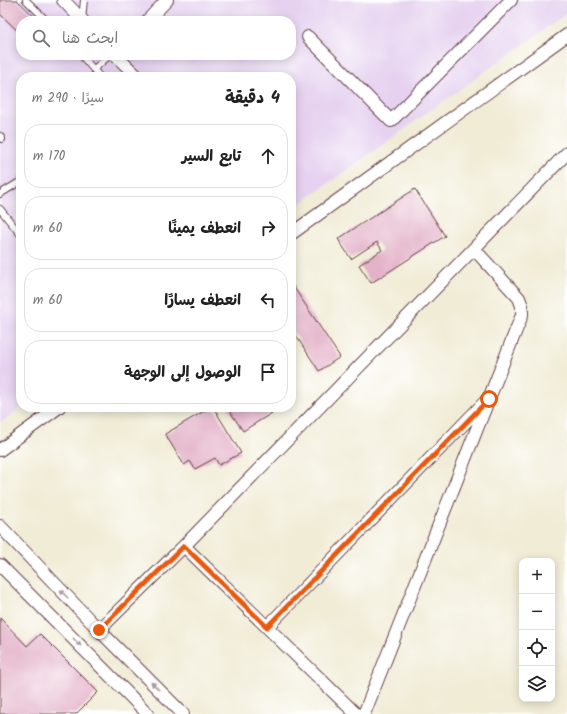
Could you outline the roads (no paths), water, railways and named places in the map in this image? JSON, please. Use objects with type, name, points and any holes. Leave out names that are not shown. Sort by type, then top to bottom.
[{"type":"street","points":[[63,0],[78,16]]},
{"type":"street","points":[[152,16],[167,0]]},
{"type":"street","points":[[308,38],[391,121],[511,0]]},
{"type":"street","points":[[296,228],[567,35]]},
{"type":"street","points":[[120,60],[133,72]]},
{"type":"street","points":[[99,630],[184,546],[567,153]]},
{"type":"street","points":[[364,714],[522,315],[522,306],[519,298],[474,249]]},
{"type":"street","points":[[267,627],[489,399]]},
{"type":"street","points":[[0,450],[51,412]]},
{"type":"street","points":[[0,526],[99,630],[183,714]]},
{"type":"street","points":[[184,546],[356,714]]},
{"type":"street","points":[[0,564],[148,714]]},
{"type":"lane","points":[[26,0],[42,16]]},
{"type":"lane","points":[[83,16],[84,0]]},
{"type":"lane","points":[[86,60],[96,72]]},
{"type":"lane","points":[[94,69],[104,60]]},
{"type":"lane","points":[[0,194],[16,184]]},
{"type":"lane","points":[[0,209],[16,229]]}]
